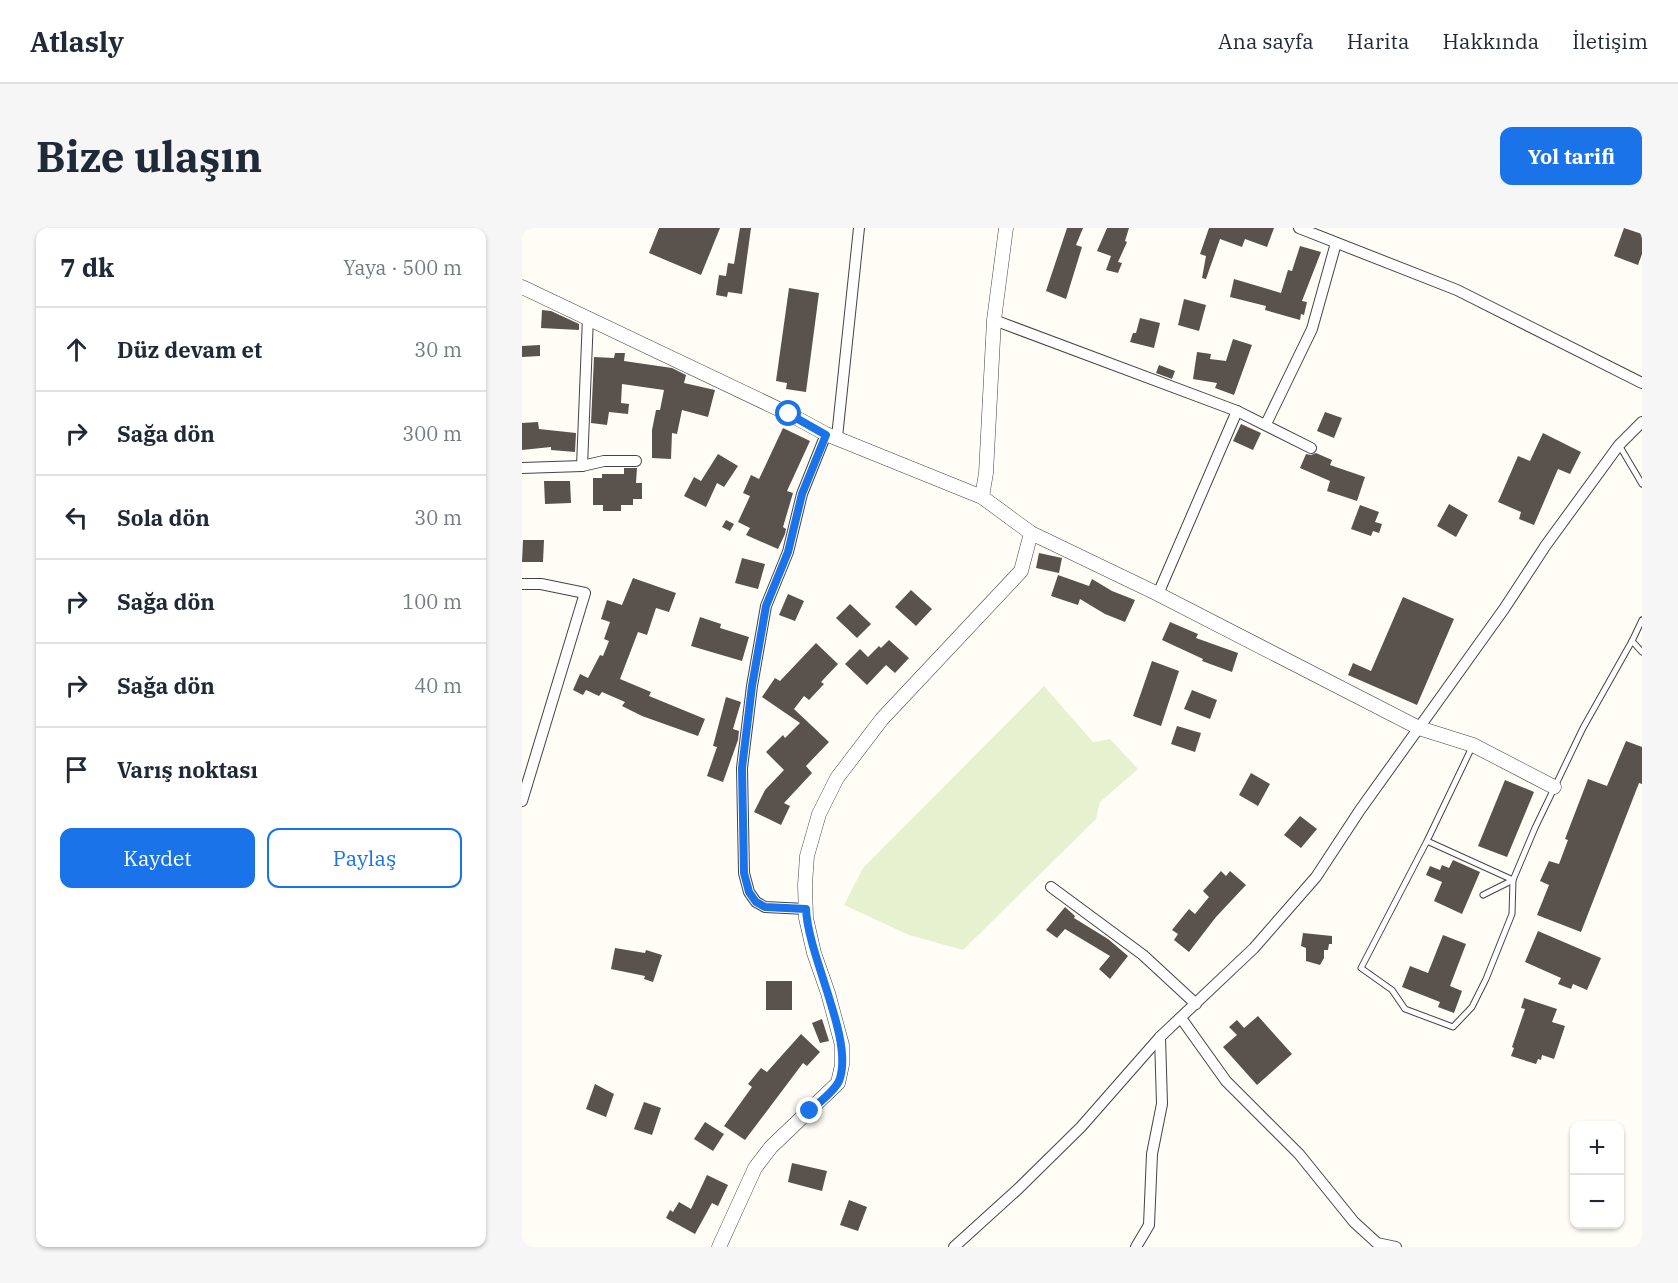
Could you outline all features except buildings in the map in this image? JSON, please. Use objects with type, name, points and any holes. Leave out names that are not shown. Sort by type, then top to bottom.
[{"type":"street","points":[[806,909],[765,907],[756,902],[749,892],[744,873],[742,768],[752,686],[766,606],[788,552],[802,494],[832,436],[859,228]]},
{"type":"street","points":[[982,497],[986,473],[994,320],[1006,228]]},
{"type":"street","points":[[1299,228],[1457,290],[1642,383]]},
{"type":"street","points":[[1266,424],[1312,329],[1336,243]]},
{"type":"street","points":[[522,287],[832,436],[982,497],[1031,533],[1158,594],[1419,728],[1473,745],[1554,787]]},
{"type":"street","points":[[582,466],[588,317]]},
{"type":"street","points":[[994,320],[1237,411],[1311,448]]},
{"type":"street","points":[[1158,594],[1237,411]]},
{"type":"street","points":[[954,1247],[1081,1127],[1160,1037],[1254,948],[1316,877],[1360,810],[1504,609],[1546,545],[1619,445],[1642,422]]},
{"type":"street","points":[[522,468],[582,466],[604,461],[636,461]]},
{"type":"street","points":[[718,1247],[755,1168],[771,1147],[838,1083],[842,1065],[842,1045],[814,953],[806,909],[807,856],[819,814],[837,778],[882,718],[1021,571],[1031,533]]},
{"type":"street","points":[[522,584],[541,584],[585,592],[522,801]]},
{"type":"street","points":[[1051,887],[1143,955],[1196,1004]]},
{"type":"street","points":[[1181,1018],[1226,1081],[1299,1154],[1354,1222],[1377,1243],[1396,1247]]},
{"type":"street","points":[[1136,1247],[1149,1225],[1152,1155],[1162,1104],[1160,1037]]},
{"type":"lane","points":[[1619,445],[1642,484]]},
{"type":"lane","points":[[1473,745],[1427,841],[1361,968],[1392,990],[1405,1009],[1452,1027],[1472,1007],[1486,979],[1512,914],[1513,880],[1583,728],[1642,620]]},
{"type":"lane","points":[[1632,641],[1642,652]]},
{"type":"lane","points":[[1427,841],[1513,880]]},
{"type":"lane","points":[[1483,895],[1513,880]]},
{"type":"green space","points":[[1044,686],[1093,742],[1110,739],[1138,769],[1100,802],[1096,819],[963,950],[909,935],[844,905],[863,868]]},
{"type":"route","points":[[789,414],[826,435],[802,494],[788,552],[766,606],[752,686],[742,768],[744,873],[749,892],[756,902],[765,907],[806,909],[814,953],[842,1045],[842,1065],[838,1083],[810,1111]]}]
